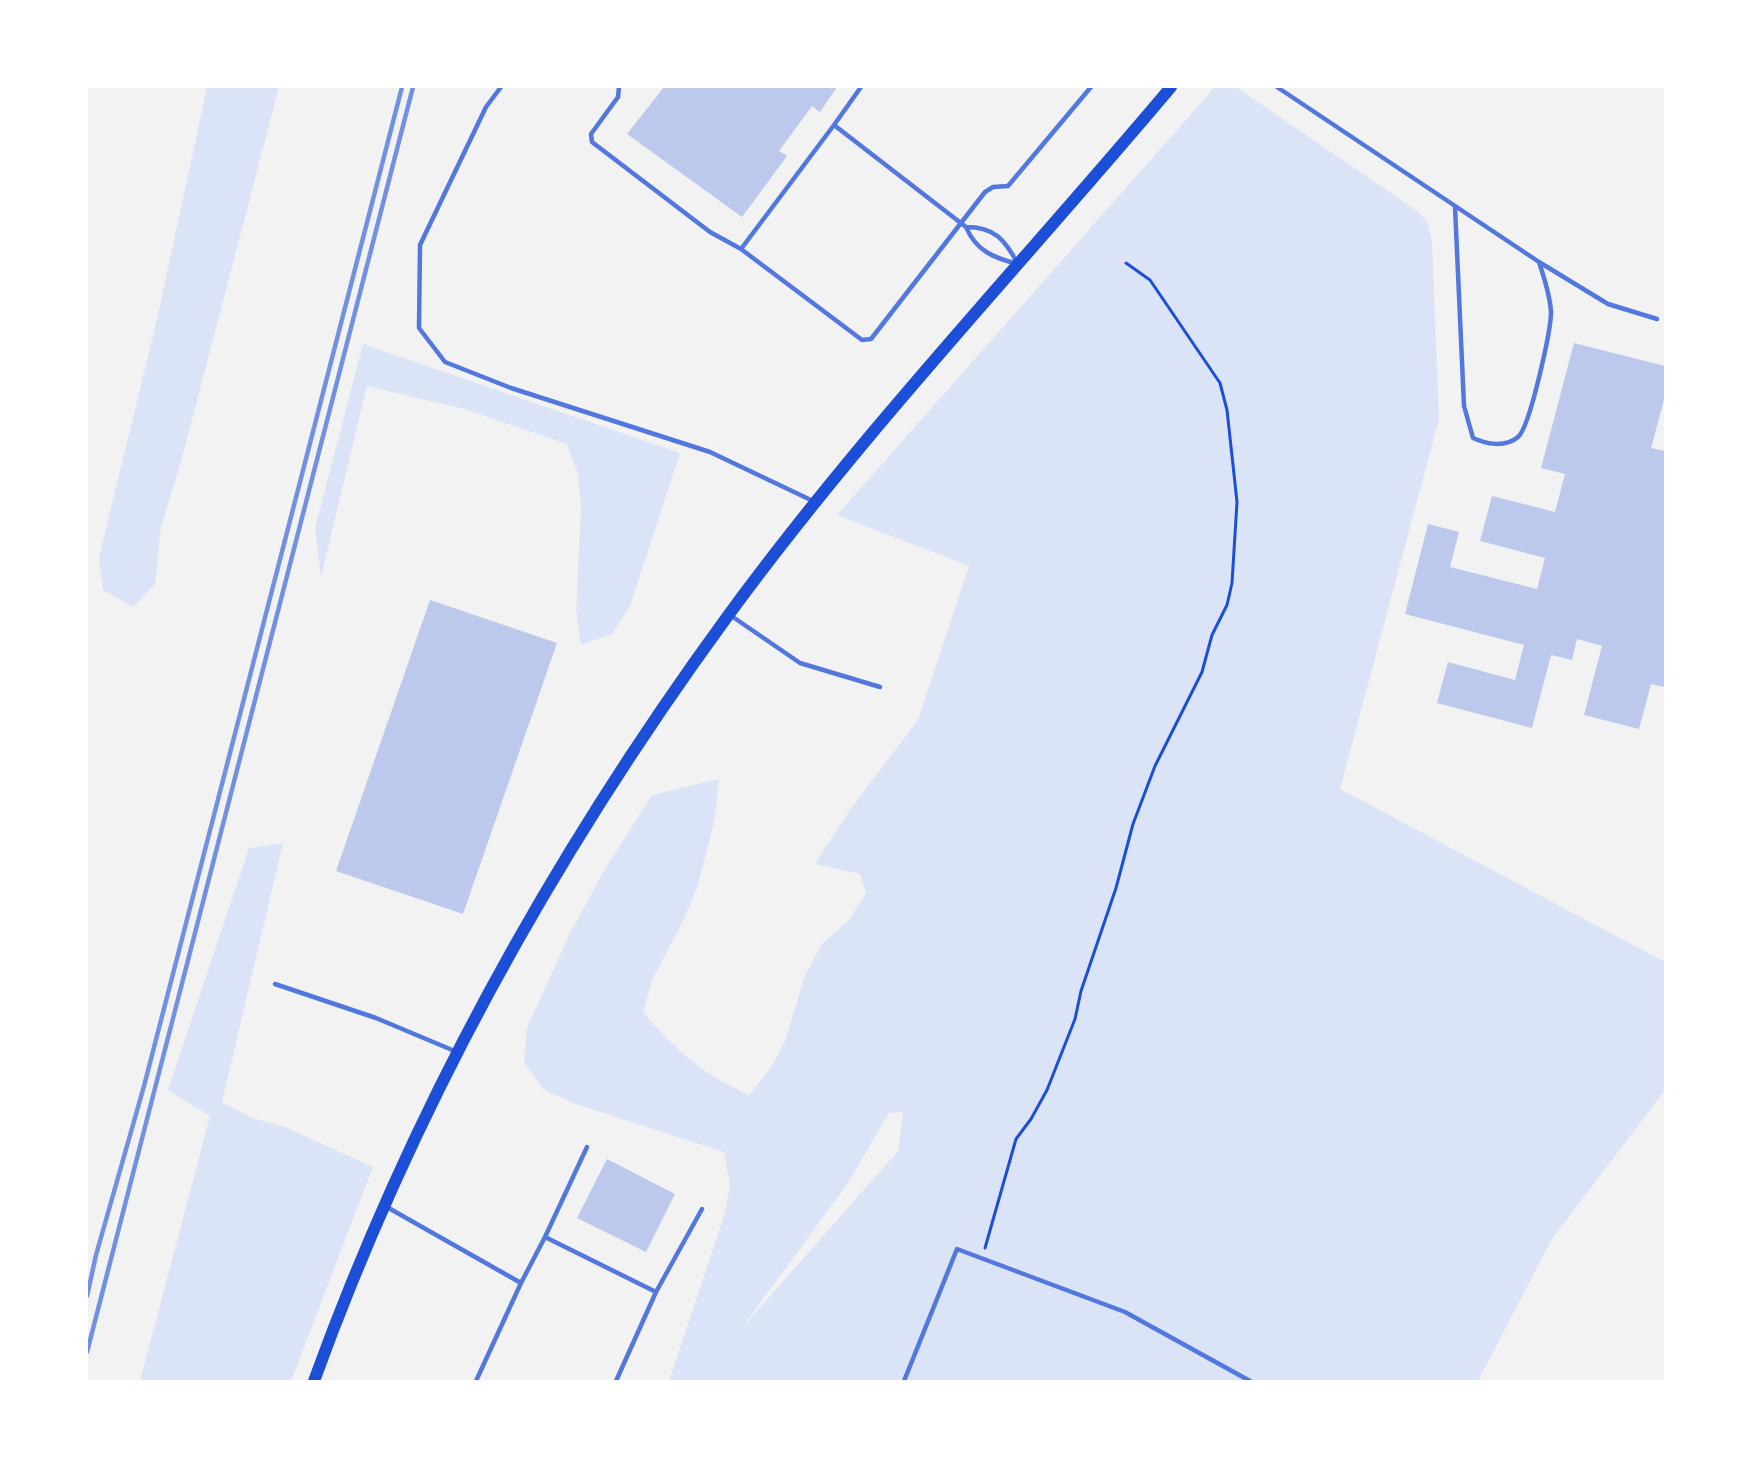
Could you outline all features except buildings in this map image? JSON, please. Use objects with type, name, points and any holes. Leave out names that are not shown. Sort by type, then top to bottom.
[{"type":"main road","points":[[314,1381],[385,1206],[458,1052],[554,877],[639,741],[729,614],[815,502],[1171,87]]},
{"type":"lane","points":[[501,87],[486,107],[443,191],[420,245],[419,328],[445,362],[511,388],[710,452],[815,502]]},
{"type":"lane","points":[[619,87],[618,97],[591,134],[592,142],[710,232],[741,249],[862,340],[871,339],[985,192],[993,187],[1008,186],[1091,87]]},
{"type":"lane","points":[[741,249],[861,87]]},
{"type":"lane","points":[[1277,87],[1539,262],[1608,304],[1657,319]]},
{"type":"lane","points":[[834,125],[966,227],[972,240],[993,258],[1018,264]]},
{"type":"lane","points":[[1455,207],[1464,406],[1473,438],[1486,444],[1503,444],[1518,437],[1527,422],[1550,330],[1548,289],[1539,262]]},
{"type":"lane","points":[[966,227],[984,227],[1007,243],[1018,264]]},
{"type":"lane","points":[[729,614],[800,663],[880,687]]},
{"type":"lane","points":[[275,984],[375,1018],[458,1052]]},
{"type":"lane","points":[[476,1381],[587,1147]]},
{"type":"lane","points":[[385,1206],[521,1283]]},
{"type":"lane","points":[[616,1381],[657,1292],[702,1209]]},
{"type":"lane","points":[[545,1237],[657,1292]]},
{"type":"lane","points":[[903,1381],[957,1249],[1125,1312],[1250,1381]]},
{"type":"path","points":[[981,1259],[1016,1139],[1031,1119],[1047,1090],[1076,1018],[1081,992],[1116,888],[1132,824],[1155,766],[1202,672],[1212,635],[1227,605],[1232,583],[1237,502],[1227,410],[1221,383],[1150,279],[1126,263]]},
{"type":"shaded area","points":[[207,87],[279,87],[181,462],[161,527],[155,584],[133,607],[103,590],[99,557],[157,319]]},
{"type":"shaded area","points":[[1215,87],[1236,87],[1420,213],[1428,224],[1432,242],[1439,419],[1340,789],[1665,962],[1665,1090],[1552,1239],[1478,1381],[669,1381],[724,1216],[730,1185],[724,1152],[573,1103],[543,1089],[524,1062],[527,1028],[571,931],[605,869],[652,795],[719,779],[714,823],[697,888],[684,919],[653,978],[643,1012],[666,1038],[691,1060],[718,1079],[749,1095],[770,1069],[785,1041],[805,975],[822,944],[848,921],[866,894],[860,874],[815,864],[852,807],[918,720],[969,566],[837,515]],"holes":[[[903,1112],[898,1151],[741,1329],[848,1183],[889,1113]]]},
{"type":"shaded area","points":[[363,344],[680,453],[630,606],[612,634],[581,645],[576,611],[581,509],[578,475],[567,444],[464,409],[367,386],[321,577],[315,528]]},
{"type":"shaded area","points":[[283,843],[222,1102],[252,1118],[285,1127],[373,1167],[291,1381],[140,1381],[210,1116],[168,1090],[249,848]]},
{"type":"railway","points":[[87,1296],[96,1255],[144,1086],[402,87]]},
{"type":"railway","points":[[87,1352],[413,87]]}]
